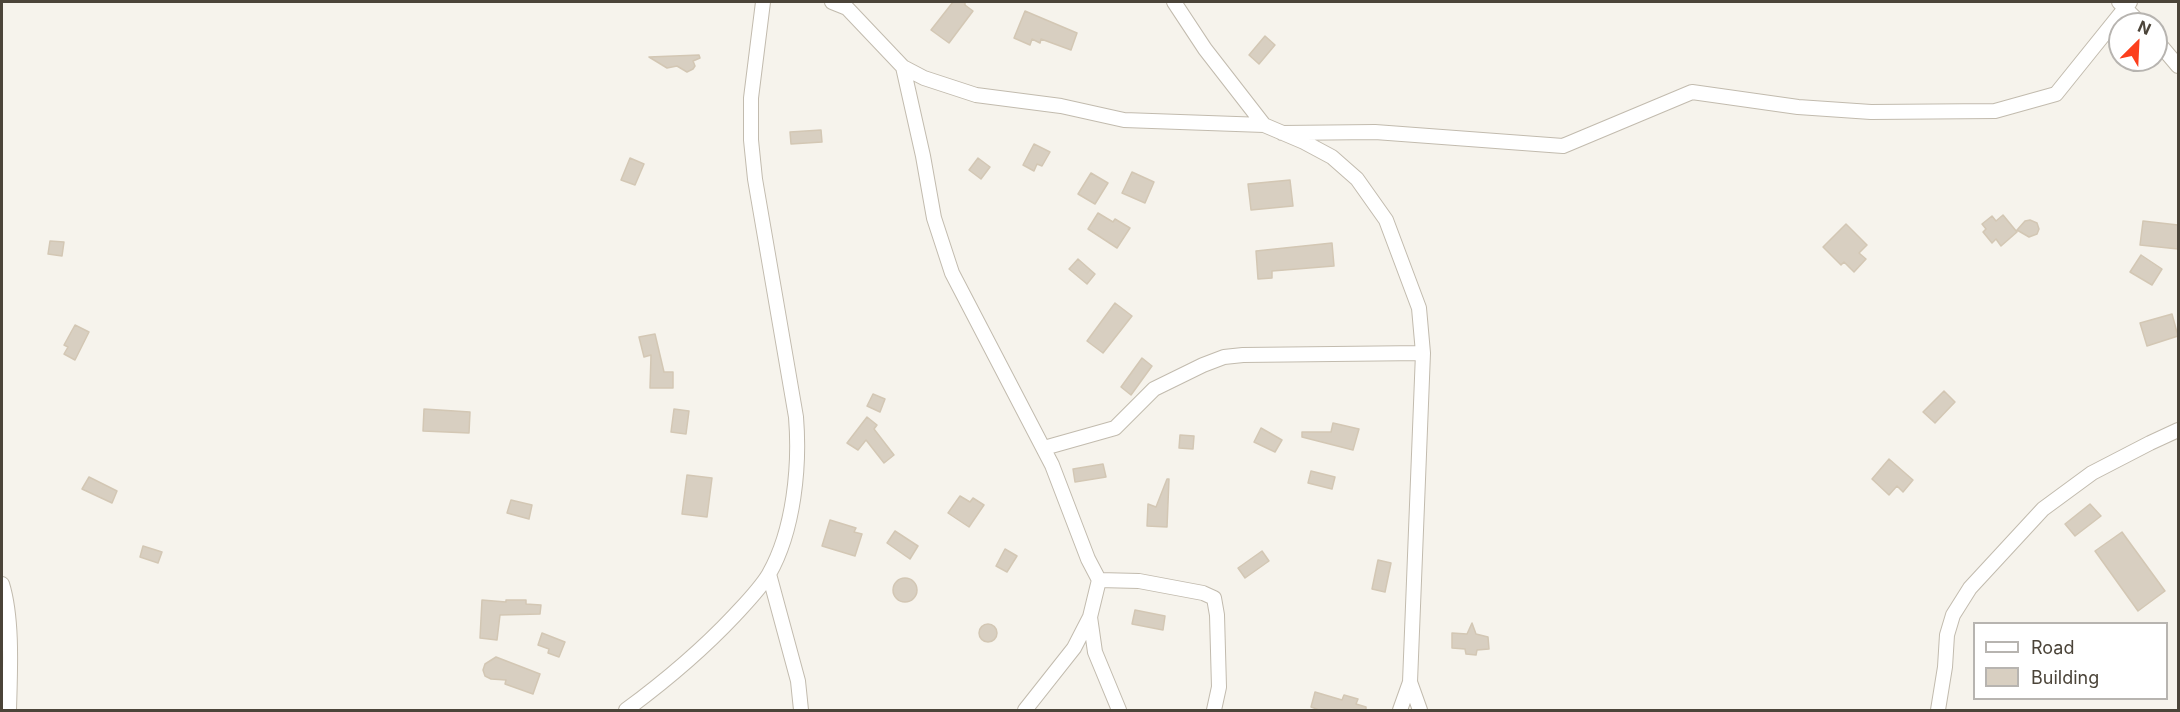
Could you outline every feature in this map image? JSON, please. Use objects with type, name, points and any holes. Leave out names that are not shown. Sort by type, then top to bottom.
[{"type":"street","points":[[626,711],[714,638],[745,604],[769,574],[790,513],[797,475],[796,417],[755,179],[751,140],[751,98],[764,2]]},
{"type":"street","points":[[832,2],[847,8],[903,67],[924,78],[976,95],[1061,106],[1124,120],[1264,125],[1332,157],[1357,179],[1386,220],[1419,308],[1423,353],[1410,682],[1400,711]]},
{"type":"street","points":[[1174,2],[1205,49],[1264,125]]},
{"type":"street","points":[[1282,133],[1375,132],[1563,146],[1692,92],[1797,107],[1871,112],[1995,111],[2056,94],[2125,3]]},
{"type":"street","points":[[2168,54],[2178,66]]},
{"type":"street","points":[[903,67],[934,218],[952,273],[1044,448],[1099,580],[1090,617],[1074,648],[1025,711]]},
{"type":"street","points":[[1044,448],[1115,428],[1154,389],[1224,357],[1423,353]]},
{"type":"street","points":[[1938,711],[1947,635],[1953,615],[1970,588],[2043,509],[2092,473],[2178,430]]},
{"type":"street","points":[[769,574],[798,681],[801,711]]},
{"type":"street","points":[[1099,580],[1139,581],[1203,593],[1214,598],[1217,615],[1219,687],[1214,711]]},
{"type":"street","points":[[2,584],[8,625],[9,711]]},
{"type":"street","points":[[1090,617],[1095,652],[1119,711]]},
{"type":"street","points":[[1410,682],[1420,711]]},
{"type":"building","points":[[953,2],[965,2],[965,5],[973,11],[949,43],[931,30]]},
{"type":"building","points":[[1025,11],[1077,33],[1071,50],[1041,39],[1040,43],[1032,39],[1030,45],[1014,38]]},
{"type":"building","points":[[1265,36],[1275,45],[1259,64],[1249,55]]},
{"type":"building","points":[[699,55],[700,58],[693,61],[695,66],[693,69],[687,72],[677,66],[667,68],[649,57]]},
{"type":"building","points":[[821,130],[822,142],[791,144],[790,132]]},
{"type":"building","points":[[1034,144],[1050,152],[1042,166],[1037,164],[1034,171],[1023,165]]},
{"type":"building","points":[[630,158],[644,164],[635,185],[621,180]]},
{"type":"building","points":[[978,158],[990,167],[981,179],[969,170]]},
{"type":"building","points":[[1132,172],[1154,182],[1145,203],[1122,193]]},
{"type":"building","points":[[1091,173],[1108,183],[1095,204],[1078,194]]},
{"type":"building","points":[[1290,180],[1293,206],[1251,210],[1248,184]]},
{"type":"building","points":[[1098,213],[1130,228],[1117,248],[1088,229]]},
{"type":"building","points":[[2003,215],[2017,232],[2001,246],[1996,239],[1992,243],[1983,232],[1986,229],[1982,224],[1992,216],[1996,221]]},
{"type":"building","points":[[2030,220],[2037,223],[2039,229],[2037,234],[2029,237],[2017,230],[2025,221]]},
{"type":"building","points":[[2143,221],[2178,225],[2178,249],[2140,245]]},
{"type":"building","points":[[1846,224],[1867,245],[1859,253],[1866,259],[1854,272],[1844,262],[1841,265],[1823,247]]},
{"type":"building","points":[[50,241],[64,242],[62,256],[48,254]]},
{"type":"building","points":[[1332,243],[1334,266],[1272,271],[1272,278],[1258,279],[1256,251]]},
{"type":"building","points":[[2141,255],[2162,269],[2152,285],[2130,272]]},
{"type":"building","points":[[1078,259],[1095,274],[1087,284],[1069,269]]},
{"type":"building","points":[[1115,303],[1132,316],[1103,353],[1087,341]]},
{"type":"building","points":[[2172,314],[2178,336],[2147,346],[2140,323]]},
{"type":"building","points":[[75,325],[89,332],[75,360],[64,354],[68,347],[64,345]]},
{"type":"building","points":[[655,334],[664,372],[673,372],[673,388],[650,388],[651,355],[644,357],[639,337]]},
{"type":"building","points":[[1142,358],[1152,366],[1131,395],[1121,387]]},
{"type":"building","points":[[1944,391],[1955,402],[1935,423],[1923,412]]},
{"type":"building","points":[[873,394],[885,399],[880,412],[867,406]]},
{"type":"building","points":[[424,409],[470,412],[469,433],[423,431]]},
{"type":"building","points":[[674,409],[689,411],[686,434],[671,432]]},
{"type":"building","points":[[867,417],[877,425],[874,429],[894,455],[884,463],[866,440],[858,450],[847,443]]},
{"type":"building","points":[[1333,423],[1359,429],[1353,450],[1302,437],[1302,432],[1331,432]]},
{"type":"building","points":[[1261,428],[1282,440],[1275,452],[1254,442]]},
{"type":"building","points":[[1180,435],[1194,436],[1193,449],[1179,448]]},
{"type":"building","points":[[1889,459],[1913,480],[1903,492],[1897,486],[1889,495],[1872,479]]},
{"type":"building","points":[[1103,464],[1106,477],[1075,482],[1073,469]]},
{"type":"building","points":[[1311,471],[1335,477],[1332,489],[1308,483]]},
{"type":"building","points":[[687,475],[712,478],[707,517],[682,514]]},
{"type":"building","points":[[89,477],[117,491],[112,503],[82,489]]},
{"type":"building","points":[[1167,479],[1169,479],[1167,527],[1147,526],[1148,504],[1156,507]]},
{"type":"building","points":[[960,496],[970,502],[973,498],[984,505],[969,527],[948,513]]},
{"type":"building","points":[[511,500],[532,505],[529,519],[507,513]]},
{"type":"building","points":[[2090,504],[2101,516],[2075,536],[2065,524]]},
{"type":"building","points":[[830,520],[856,528],[854,532],[862,534],[855,556],[822,546]]},
{"type":"building","points":[[895,531],[918,546],[910,559],[887,543]]},
{"type":"building","points":[[2122,532],[2165,591],[2138,611],[2095,551]]},
{"type":"building","points":[[143,546],[162,552],[158,563],[140,557]]},
{"type":"building","points":[[1005,549],[1017,556],[1007,572],[996,566]]},
{"type":"building","points":[[1262,551],[1269,561],[1245,578],[1238,568]]},
{"type":"building","points":[[1378,560],[1391,563],[1385,592],[1372,589]]},
{"type":"building","points":[[900,578],[910,578],[917,585],[917,595],[910,602],[900,602],[893,595],[893,585]]},
{"type":"building","points":[[482,600],[506,602],[506,600],[526,600],[526,604],[541,605],[540,614],[500,615],[497,640],[480,638]]},
{"type":"building","points":[[1135,610],[1165,616],[1163,630],[1132,624]]},
{"type":"building","points":[[1472,623],[1476,634],[1488,637],[1489,649],[1477,650],[1476,655],[1466,654],[1465,649],[1452,648],[1452,633],[1467,634]]},
{"type":"building","points":[[988,624],[994,627],[997,633],[994,639],[988,642],[982,639],[979,633],[982,627]]},
{"type":"building","points":[[542,633],[565,642],[559,657],[548,653],[549,649],[538,645]]},
{"type":"building","points":[[496,657],[540,674],[533,694],[505,684],[506,680],[491,679],[485,676],[483,670],[485,664]]},
{"type":"building","points":[[1315,692],[1342,700],[1344,695],[1358,699],[1356,704],[1366,707],[1366,711],[1322,711],[1311,707]]}]
